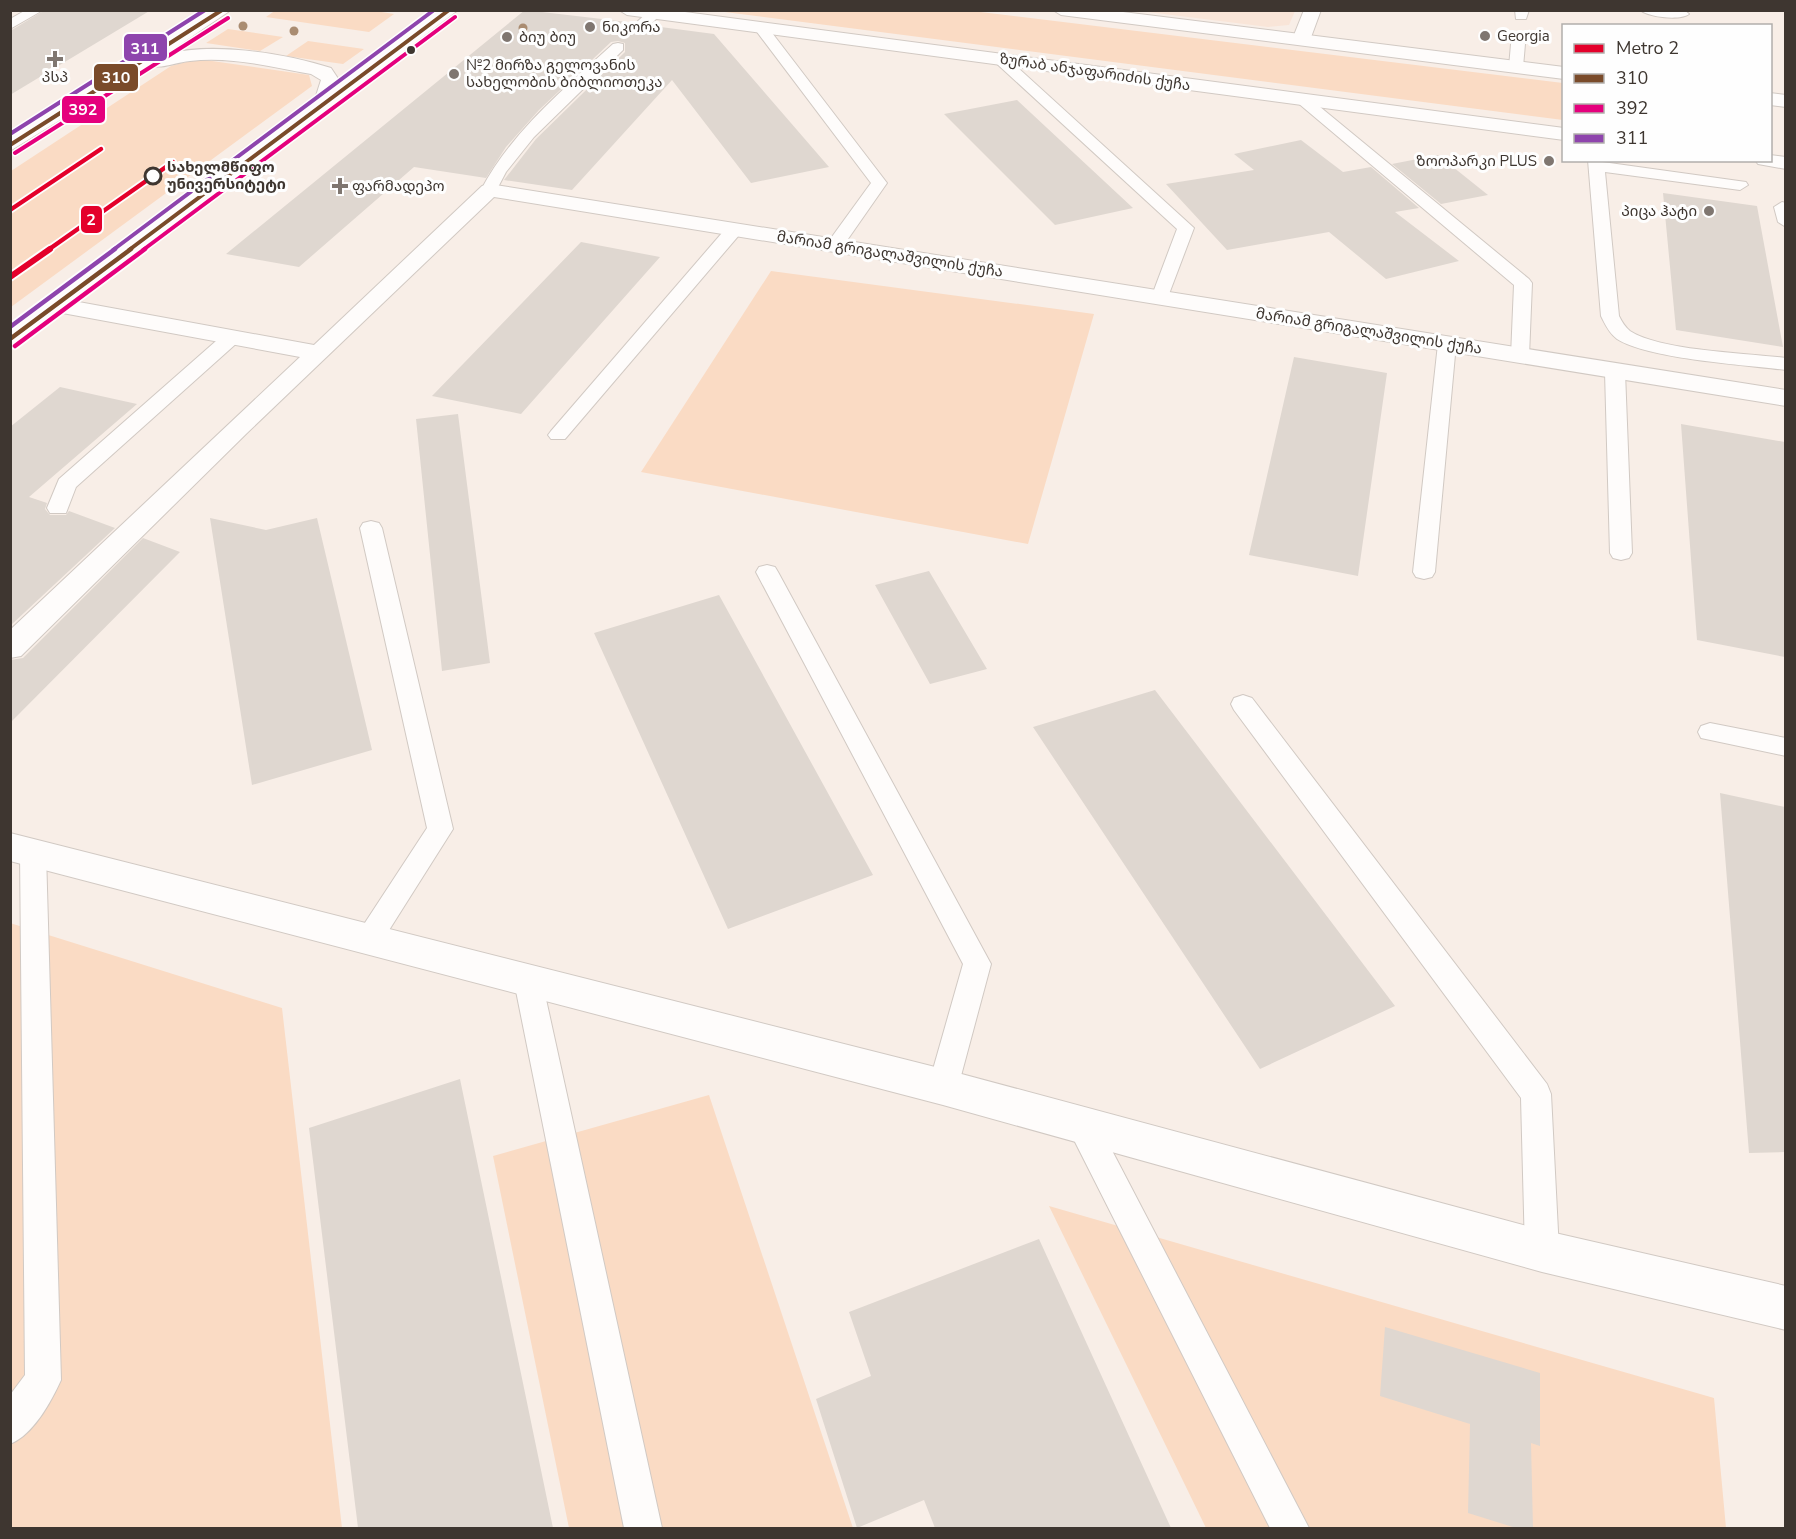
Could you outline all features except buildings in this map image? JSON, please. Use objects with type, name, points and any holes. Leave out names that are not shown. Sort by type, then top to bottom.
[{"type":"street","points":[[10,146],[223,10]]},
{"type":"street","points":[[10,339],[450,10]]},
{"type":"street","name":"ზურაბ ანჯაფარიძის ქუჩა","points":[[627,10],[648,19],[760,28],[1562,134]]},
{"type":"street","points":[[1061,10],[1562,73]]},
{"type":"street","points":[[1301,40],[1313,10]]},
{"type":"street","points":[[129,71],[180,56],[206,53],[305,67],[329,75],[330,80],[323,105]]},
{"type":"street","points":[[10,648],[238,427],[319,353],[489,190]]},
{"type":"street","name":"მარიამ გრიგალაშვილის ქუჩა","points":[[489,190],[1785,398]]},
{"type":"street","points":[[57,304],[319,353]]},
{"type":"street","points":[[22,850],[943,1087],[1542,1251],[1785,1308]]},
{"type":"lane","points":[[10,25],[37,10]]},
{"type":"lane","points":[[1646,10],[1682,14]]},
{"type":"lane","points":[[760,28],[879,183],[835,245]]},
{"type":"lane","points":[[1516,67],[1518,44]]},
{"type":"lane","points":[[489,190],[496,175],[544,118],[618,47]]},
{"type":"lane","points":[[1001,60],[1186,228],[1161,298]]},
{"type":"lane","points":[[1303,100],[1523,284],[1520,356]]},
{"type":"lane","points":[[1740,185],[1596,163],[1610,316],[1623,335],[1657,345],[1785,364]]},
{"type":"lane","points":[[558,435],[734,230]]},
{"type":"lane","points":[[58,508],[66,484],[231,338]]},
{"type":"lane","points":[[1424,572],[1447,344]]},
{"type":"lane","points":[[1615,372],[1621,553]]},
{"type":"lane","points":[[369,938],[441,829],[371,528]]},
{"type":"lane","points":[[767,572],[977,964],[943,1087]]},
{"type":"lane","points":[[1243,704],[1536,1094],[1542,1251]]},
{"type":"lane","points":[[1710,732],[1785,747]]},
{"type":"lane","points":[[10,1426],[43,1380],[22,850]]},
{"type":"lane","points":[[528,981],[643,1528]]},
{"type":"lane","points":[[1083,1126],[1290,1528]]},
{"type":"shaded area","points":[[276,10],[369,10],[394,14],[369,32],[266,17]]},
{"type":"shaded area","points":[[1295,10],[1289,25],[1268,27],[1140,11]]},
{"type":"shaded area","points":[[717,11],[972,11],[1562,83],[1562,120]]},
{"type":"shaded area","points":[[228,29],[283,37],[260,51],[206,43]]},
{"type":"shaded area","points":[[308,41],[364,49],[343,64],[286,56]]},
{"type":"shaded area","points":[[198,59],[309,75],[312,86],[11,307],[11,171],[171,66]]},
{"type":"shaded area","points":[[771,271],[1094,314],[1028,544],[641,472]]},
{"type":"shaded area","points":[[10,923],[282,1008],[342,1528],[11,1528]]},
{"type":"shaded area","points":[[709,1095],[853,1528],[569,1528],[493,1156]]},
{"type":"shaded area","points":[[1049,1206],[1714,1398],[1726,1528],[1206,1528]]},
{"type":"metro line","name":"2","points":[[10,210],[101,149]]},
{"type":"metro line","name":"2","points":[[10,277],[173,162]]},
{"type":"transit line","name":"311","points":[[10,134],[205,10]]},
{"type":"transit line","name":"310","points":[[10,145],[222,10]]},
{"type":"transit line","name":"311","points":[[10,327],[434,10]]},
{"type":"transit line","name":"310","points":[[10,339],[449,10]]},
{"type":"transit line","name":"392","points":[[15,346],[455,17]]},
{"type":"transit line","name":"392","points":[[15,153],[228,18]]},
{"type":"place","name":"ნიკორა","points":[[590,27]]},
{"type":"place","name":"Georgia","points":[[1485,36]]},
{"type":"place","name":"ბიუ ბიუ","points":[[507,37]]},
{"type":"place","name":"პსპ","points":[[55,59]]},
{"type":"place","name":"№2 მირზა გელოვანის სახელობის ბიბლიოთეკა","points":[[454,74]]},
{"type":"place","name":"ზოოპარკი PLUS","points":[[1549,161]]},
{"type":"place","name":"სახელმწიფო უნივერსიტეტი","points":[[153,176]]},
{"type":"place","name":"ფარმადეპო","points":[[340,186]]},
{"type":"place","name":"პიცა ჰატი","points":[[1709,211]]}]
